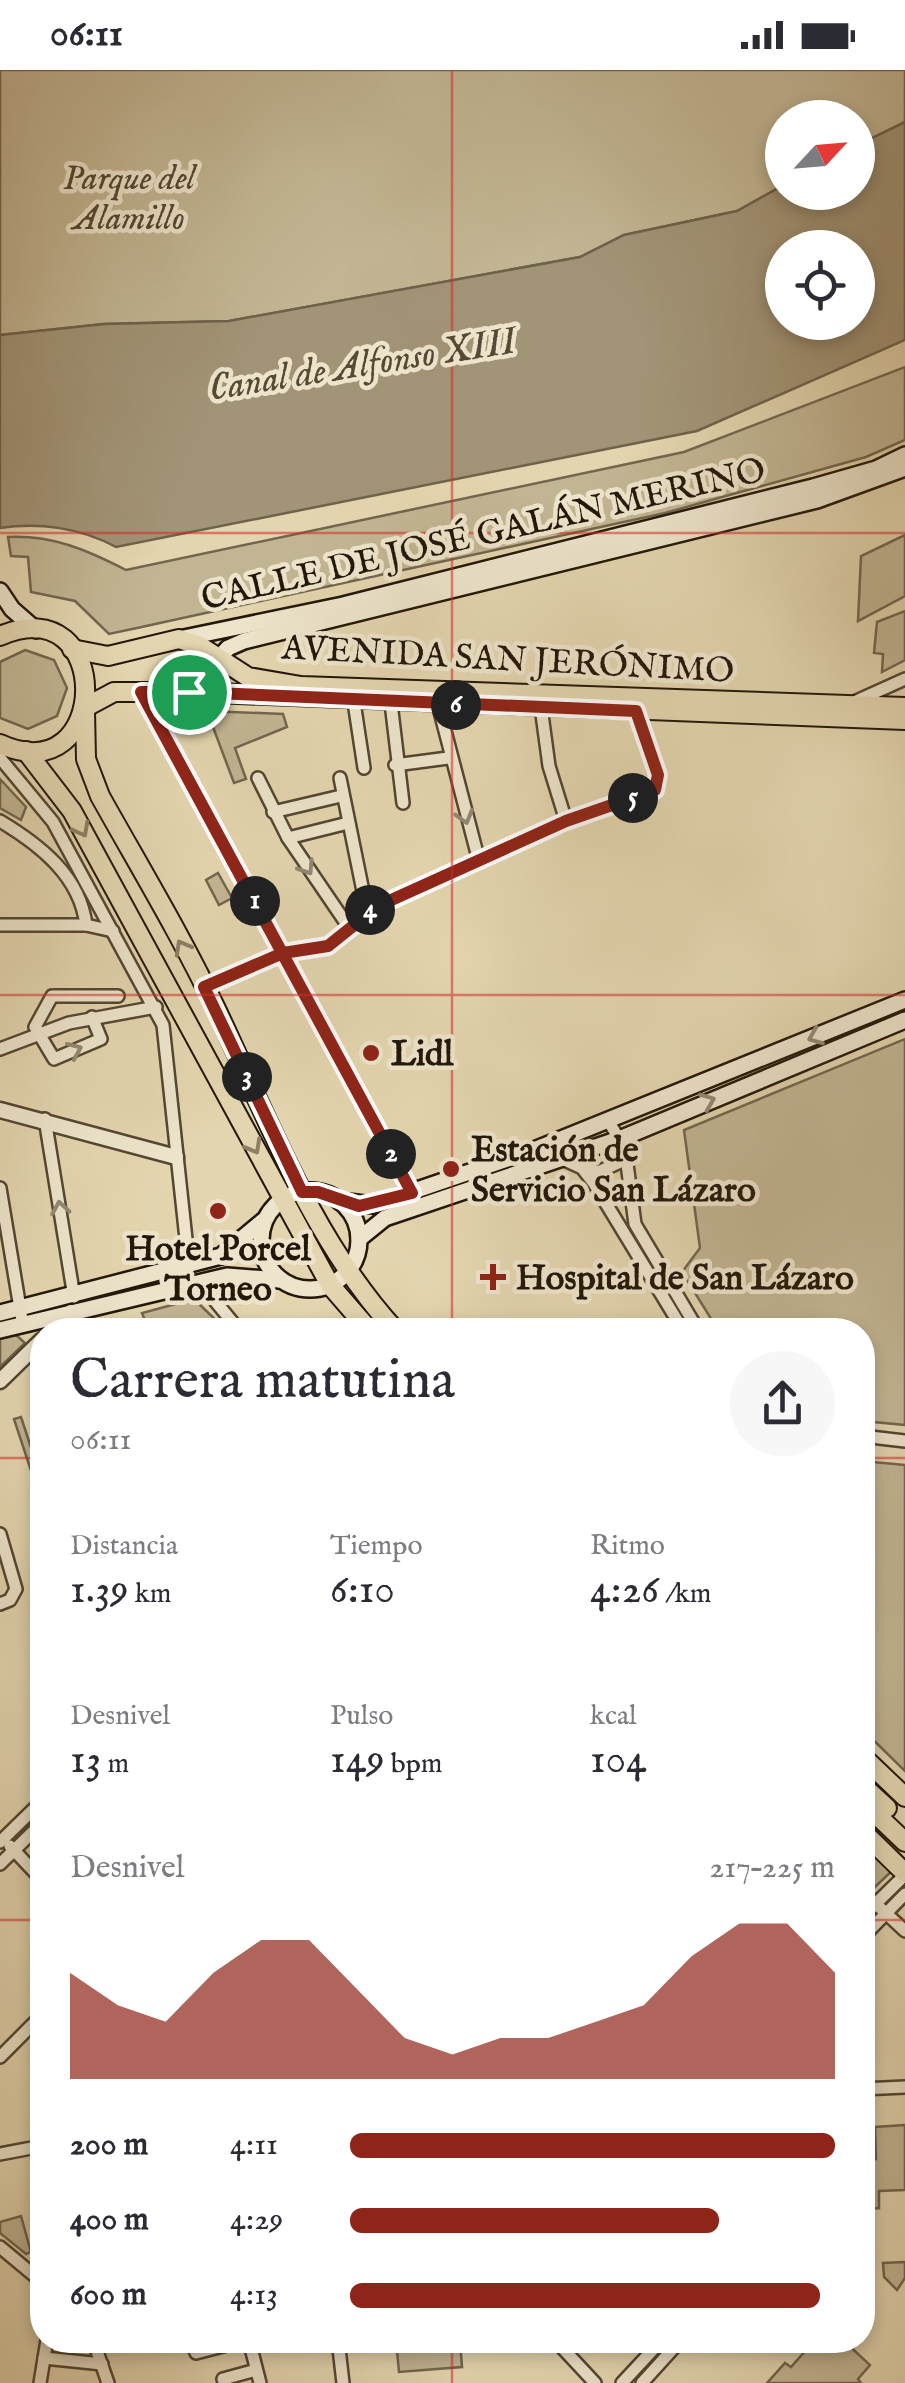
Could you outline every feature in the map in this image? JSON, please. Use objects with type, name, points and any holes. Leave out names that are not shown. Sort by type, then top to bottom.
[{"type":"main road","name":"CALLE DE JOSÉ GALÁN MERINO","points":[[72,649],[108,656],[343,605],[813,487],[876,469],[905,455]]},
{"type":"main road","name":"CALLE DE JOSÉ GALÁN MERINO","points":[[189,692],[228,648],[268,634],[817,500],[905,468]]},
{"type":"main road","points":[[3,596],[36,630]]},
{"type":"main road","points":[[0,636],[36,630],[56,636],[72,649],[86,674],[86,759],[100,796],[204,987],[302,1192],[347,1272],[385,1318]]},
{"type":"main road","name":"AVENIDA SAN JERÓNIMO","points":[[179,638],[248,677],[301,686],[905,706]]},
{"type":"main road","name":"AVENIDA SAN JERÓNIMO","points":[[85,709],[102,695],[189,692],[636,711],[882,705],[905,720]]},
{"type":"main road","points":[[0,744],[26,751],[57,744],[74,730],[85,709]]},
{"type":"main road","points":[[26,751],[72,811],[330,1285],[359,1318]]},
{"type":"main road","points":[[0,1330],[74,1297],[226,1254],[282,1200],[302,1192],[373,1205],[412,1193],[609,1122],[905,1000]]},
{"type":"main road","points":[[0,1313],[21,1318],[71,1315],[245,1275],[284,1281],[308,1290],[330,1285],[347,1272],[359,1240],[385,1218],[622,1138],[905,1020]]},
{"type":"main road","points":[[339,1200],[355,1222],[359,1240]]},
{"type":"main road","points":[[266,1218],[261,1249],[270,1270],[284,1281]]},
{"type":"main road","points":[[875,1768],[905,1797]]},
{"type":"main road","points":[[875,1797],[905,1826]]},
{"type":"main road","points":[[875,1814],[905,1842]]},
{"type":"main road","points":[[875,1844],[905,1874]]},
{"type":"street","points":[[882,705],[905,679]]},
{"type":"street","points":[[141,692],[412,1193]]},
{"type":"street","points":[[354,702],[364,768]]},
{"type":"street","points":[[391,703],[395,765],[403,803]]},
{"type":"street","points":[[438,704],[448,758],[479,861]]},
{"type":"street","points":[[541,707],[551,776],[566,821]]},
{"type":"street","points":[[204,987],[283,953],[328,946],[367,912],[566,821],[655,790],[658,775],[636,711]]},
{"type":"street","points":[[0,758],[37,798],[164,1025],[189,1267]]},
{"type":"street","points":[[395,765],[448,758]]},
{"type":"street","points":[[258,778],[288,838],[350,929]]},
{"type":"street","points":[[340,778],[367,912]]},
{"type":"street","points":[[271,808],[341,796]]},
{"type":"street","points":[[0,821],[28,838],[64,872],[84,912],[86,925]]},
{"type":"street","points":[[288,838],[348,822]]},
{"type":"street","points":[[64,872],[70,853]]},
{"type":"street","points":[[0,925],[86,925],[113,931]]},
{"type":"street","points":[[92,1017],[101,1039],[54,1059],[42,1032],[35,1027],[36,1018],[52,996],[118,996]]},
{"type":"street","points":[[0,1049],[92,1017],[156,1007]]},
{"type":"street","points":[[0,1110],[176,1157]]},
{"type":"street","points":[[45,1120],[74,1297],[68,1318]]},
{"type":"street","points":[[609,1122],[622,1138],[635,1224],[691,1318]]},
{"type":"street","points":[[560,1158],[598,1172],[627,1160]]},
{"type":"street","points":[[582,1168],[676,1318]]},
{"type":"street","points":[[0,1188],[6,1258],[21,1318],[30,1333]]},
{"type":"street","points":[[614,1216],[635,1224]]},
{"type":"street","points":[[201,1284],[228,1318]]},
{"type":"street","points":[[26,1356],[30,1343]]},
{"type":"street","points":[[0,1381],[30,1352]]},
{"type":"street","points":[[875,1438],[905,1441]]},
{"type":"street","points":[[0,1534],[16,1589],[10,1600],[0,1604]]},
{"type":"street","points":[[30,1813],[2,1841],[30,1867]]},
{"type":"street","points":[[0,1864],[30,1834]]},
{"type":"street","points":[[905,1874],[876,1904],[905,1931]]},
{"type":"street","points":[[875,1926],[905,1894]]},
{"type":"street","points":[[0,2057],[30,2027]]},
{"type":"street","points":[[0,2032],[12,2045]]},
{"type":"street","points":[[875,2088],[905,2087]]},
{"type":"street","points":[[0,2154],[30,2148]]},
{"type":"street","points":[[0,2248],[30,2272]]},
{"type":"street","points":[[40,2383],[45,2353]]},
{"type":"street","points":[[98,2353],[108,2383]]},
{"type":"street","points":[[339,2353],[342,2383]]},
{"type":"street","points":[[567,2353],[595,2383]]},
{"type":"street","points":[[622,2383],[650,2353]]},
{"type":"street","points":[[642,2383],[669,2353]]},
{"type":"street","points":[[44,2358],[102,2364]]},
{"type":"street","points":[[224,2383],[224,2379],[258,2376]]},
{"type":"green space","name":"Parque del Alamillo","points":[[0,70],[905,70],[905,122],[875,137],[875,100],[765,100],[765,195],[737,211],[624,235],[580,257],[229,321],[104,324],[0,335]]},
{"type":"green space","points":[[905,367],[905,440],[866,457],[665,513],[109,634],[75,601],[31,592],[28,557],[11,556],[8,537],[40,538],[83,550],[126,570],[684,452]]},
{"type":"green space","points":[[905,535],[905,596],[858,621],[861,556]]},
{"type":"green space","points":[[905,611],[905,660],[882,672],[883,654],[874,653],[877,622]]},
{"type":"green space","points":[[25,650],[54,660],[67,688],[57,716],[28,729],[0,718],[0,662]]},
{"type":"green space","points":[[207,711],[283,714],[287,727],[235,748],[246,779],[234,783]]},
{"type":"green space","points":[[0,779],[26,807],[21,820],[0,808]]},
{"type":"green space","points":[[218,873],[232,898],[219,905],[206,880]]},
{"type":"green space","points":[[905,1039],[905,1425],[875,1422],[875,1318],[711,1318],[682,1272],[700,1248],[684,1130]]},
{"type":"green space","points":[[194,1299],[214,1318],[144,1318],[142,1313]]},
{"type":"green space","points":[[16,1335],[25,1343],[0,1367],[0,1338]]},
{"type":"green space","points":[[21,1417],[30,1444],[30,1468],[14,1419]]},
{"type":"green space","points":[[875,1462],[905,1465],[905,1771],[875,1742]]},
{"type":"green space","points":[[875,1849],[895,1868],[875,1887]]},
{"type":"green space","points":[[905,2125],[905,2190],[879,2191],[879,2208],[875,2208],[876,2159],[875,2127]]},
{"type":"green space","points":[[21,2216],[30,2252],[26,2254],[0,2233],[0,2222]]},
{"type":"green space","points":[[905,2262],[905,2278],[897,2290],[884,2277],[883,2263]]},
{"type":"green space","points":[[397,2353],[461,2353],[462,2367],[399,2372]]},
{"type":"green space","points":[[803,2353],[857,2353],[870,2365],[858,2379],[861,2383],[767,2383],[785,2363],[791,2367]]},
{"type":"water","name":"Canal de Alfonso XIII","points":[[905,122],[905,340],[697,431],[116,547],[59,528],[0,528],[0,335],[104,324],[229,321],[580,257],[624,235],[737,211],[765,195],[765,210],[875,210],[875,137]]},
{"type":"place","name":"Lidl","points":[[371,1053]]},
{"type":"place","name":"Estación de Servicio San Lázaro","points":[[451,1169]]},
{"type":"place","name":"Hotel Porcel Torneo","points":[[218,1211]]},
{"type":"place","name":"Hospital de San Lázaro","points":[[493,1277]]},
{"type":"route","points":[[189,692],[141,692],[283,953],[412,1193],[359,1206],[318,1192],[302,1192],[204,987],[283,953],[328,946],[378,906],[566,821],[655,790],[658,775],[636,711],[282,699],[189,692]]}]
